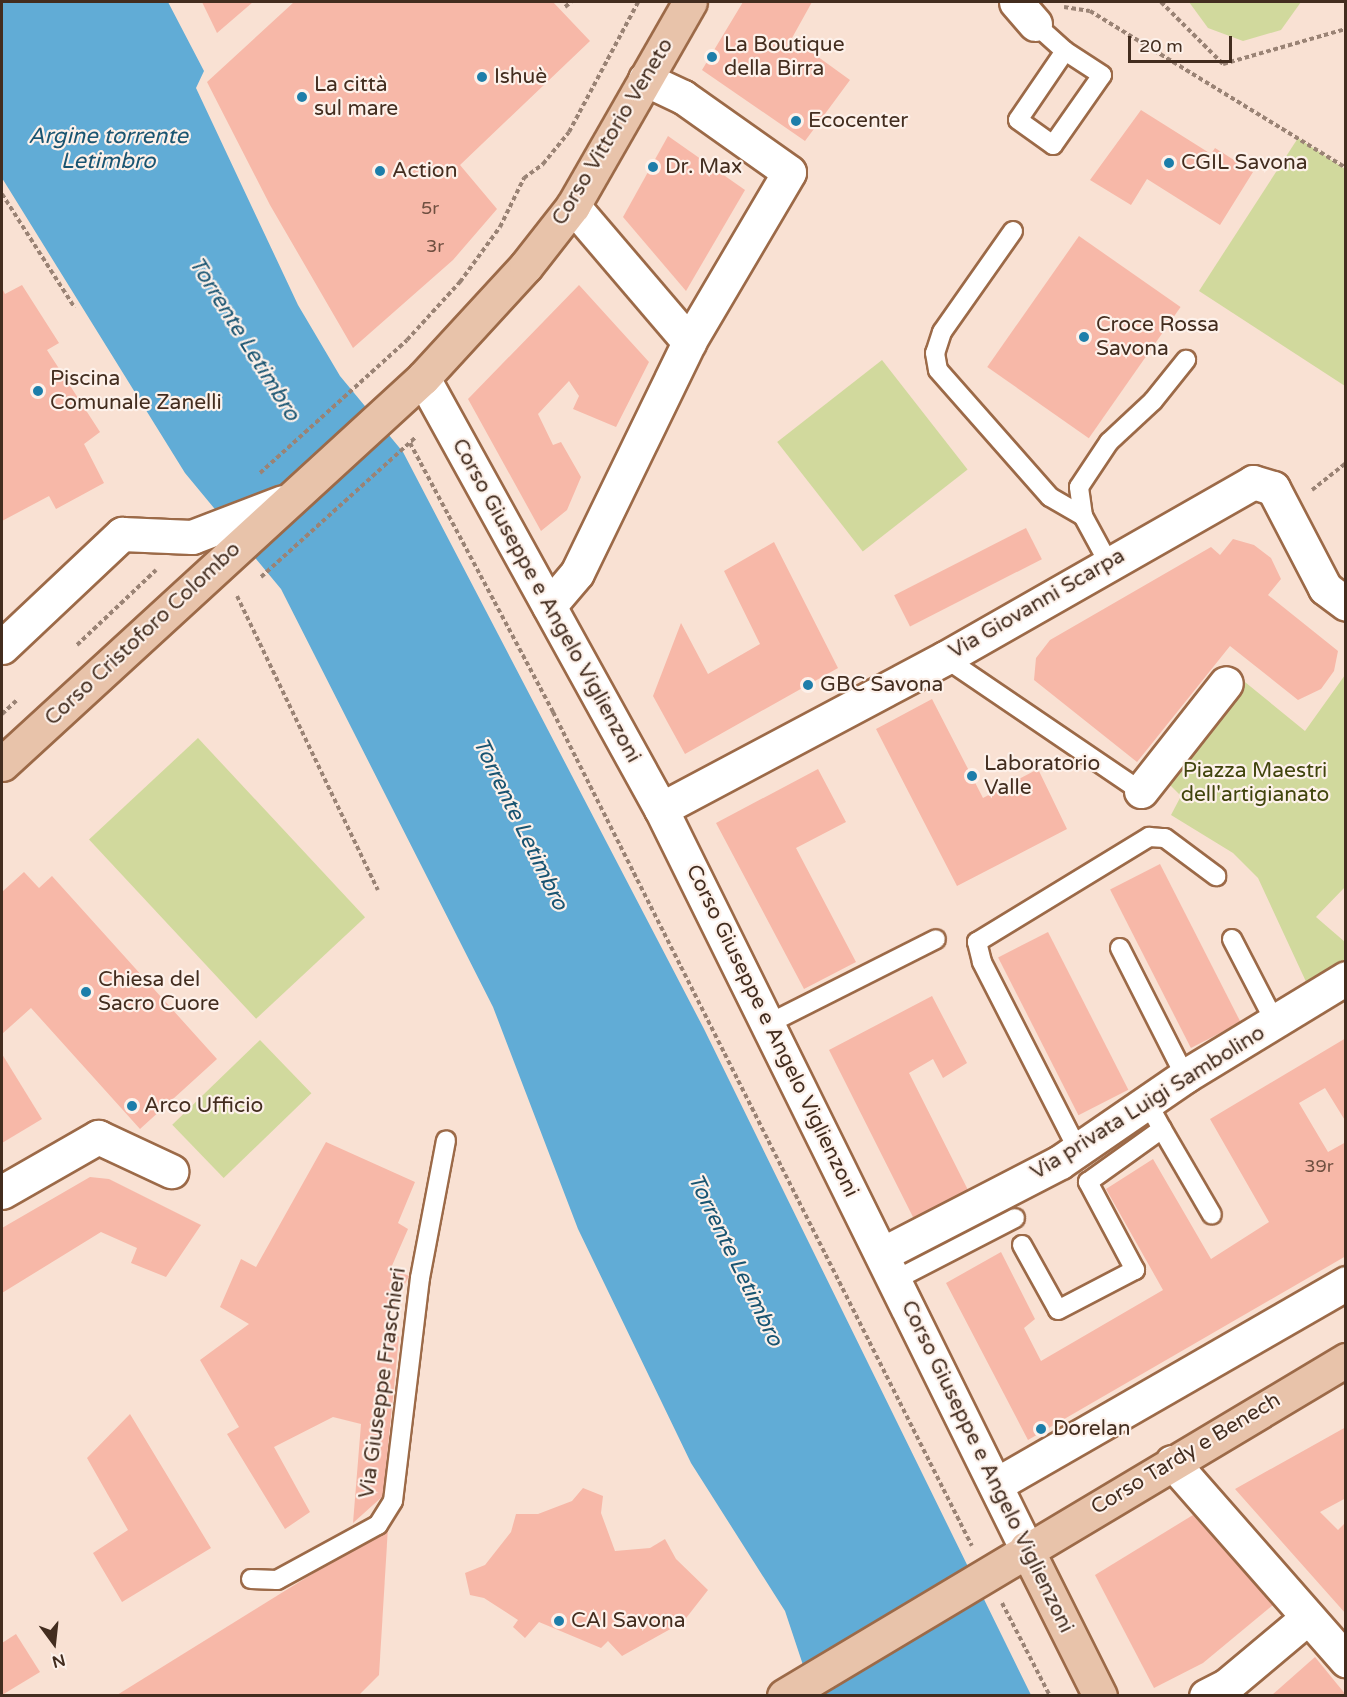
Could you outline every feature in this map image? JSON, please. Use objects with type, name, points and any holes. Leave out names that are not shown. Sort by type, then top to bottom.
[{"type":"main road","name":"Corso Vittorio Veneto","points":[[380,413],[423,378],[526,266],[573,206],[690,2]]},
{"type":"main road","name":"Corso Cristoforo Colombo","points":[[2,764],[214,540],[283,502],[380,413]]},
{"type":"main road","name":"Corso Tardy e Benech","points":[[784,1695],[979,1576],[1346,1360]]},
{"type":"main road","name":"Corso Giuseppe e Angelo Viglienzoni","points":[[1026,1548],[1100,1695]]},
{"type":"street","points":[[549,606],[577,573],[689,342],[789,172],[683,97],[645,79]]},
{"type":"street","points":[[573,206],[689,342]]},
{"type":"street","name":"Corso Giuseppe e Angelo Viglienzoni","points":[[423,378],[661,809],[997,1484],[1026,1548]]},
{"type":"street","name":"Via Giovanni Scarpa","points":[[661,809],[945,658],[1108,562],[1253,482],[1273,488],[1283,509]]},
{"type":"street","points":[[1283,509],[1325,588],[1346,604]]},
{"type":"street","name":"Corso Cristoforo Colombo","points":[[2,647],[122,534],[214,540]]},
{"type":"street","points":[[1141,791],[1226,683]]},
{"type":"street","name":"Via privata Luigi Sambolino","points":[[889,1267],[1060,1162],[1077,1148],[1155,1116],[1185,1076],[1346,978]]},
{"type":"street","points":[[2,1192],[98,1137],[171,1171]]},
{"type":"street","points":[[997,1484],[1346,1283]]},
{"type":"street","points":[[1172,1462],[1346,1660]]},
{"type":"street","points":[[1206,1695],[1226,1686],[1307,1618]]},
{"type":"lane","points":[[1025,13],[1065,51],[1102,75],[1053,145],[1018,120],[1065,51]]},
{"type":"lane","points":[[1013,231],[942,332],[935,352],[938,370],[1050,496],[1083,516]]},
{"type":"lane","points":[[1108,562],[1083,516],[1079,487],[1094,461],[1186,360]]},
{"type":"lane","points":[[945,658],[1141,791]]},
{"type":"lane","points":[[1077,1148],[982,962],[976,942],[1149,837],[1165,838],[1216,876]]},
{"type":"lane","points":[[768,1024],[936,939]]},
{"type":"lane","points":[[1232,939],[1275,1022]]},
{"type":"lane","points":[[1120,948],[1185,1076]]},
{"type":"lane","points":[[1023,1245],[1058,1310],[1135,1270],[1088,1182],[1155,1116],[1212,1215]]},
{"type":"lane","name":"Via Giuseppe Fraschieri","points":[[251,1579],[277,1580],[378,1524],[393,1501],[420,1278],[446,1140]]},
{"type":"lane","points":[[889,1267],[1015,1218]]},
{"type":"path","points":[[565,7],[571,2]]},
{"type":"path","points":[[254,478],[356,387],[460,282],[500,226],[524,178],[543,164],[569,132],[638,2]]},
{"type":"path","points":[[1072,7],[1076,2]]},
{"type":"path","points":[[1161,2],[1223,64],[1346,29]]},
{"type":"path","points":[[1025,13],[1072,7],[1090,11],[1346,168]]},
{"type":"path","points":[[2,194],[75,308]]},
{"type":"path","points":[[260,578],[410,443],[553,712],[979,1576],[1050,1695]]},
{"type":"path","points":[[1283,509],[1346,463]]},
{"type":"path","points":[[68,653],[214,540]]},
{"type":"path","points":[[236,595],[378,890]]},
{"type":"path","points":[[2,714],[27,691]]},
{"type":"green space","points":[[1189,2],[1301,2],[1281,30],[1243,41],[1208,28]]},
{"type":"green space","points":[[1298,138],[1345,169],[1345,386],[1199,291]]},
{"type":"green space","points":[[882,360],[968,470],[863,551],[777,442]]},
{"type":"green space","name":"Piazza Maestri dell'artigianato","points":[[1345,675],[1345,887],[1316,917],[1345,942],[1345,961],[1308,986],[1258,878],[1233,853],[1171,815],[1181,796],[1164,779],[1240,678],[1305,731]]},
{"type":"green space","points":[[198,738],[365,917],[256,1019],[89,840]]},
{"type":"green space","points":[[260,1040],[311,1093],[224,1178],[172,1125]]},
{"type":"water","name":"Argine torrente Letimbro","points":[[2,2],[168,2],[204,71],[196,88],[298,305],[340,376],[403,452],[704,1029],[1031,1695],[813,1695],[785,1611],[691,1463],[578,1229],[493,1007],[281,589],[185,473],[2,178]]},
{"type":"building","points":[[202,2],[253,2],[217,33]]},
{"type":"building","points":[[294,2],[553,2],[590,41],[460,165],[497,209],[453,260],[353,348],[270,205],[207,82]]},
{"type":"building","points":[[743,2],[812,2],[792,38],[850,80],[805,141],[702,70]]},
{"type":"building","name":"CGIL Savona","points":[[1141,110],[1211,154],[1215,148],[1253,172],[1220,225],[1147,179],[1131,205],[1090,180]]},
{"type":"building","points":[[668,136],[745,190],[686,291],[623,217]]},
{"type":"building","name":"Croce Rossa Savona","points":[[1079,236],[1181,307],[1089,438],[987,367]]},
{"type":"building","name":"Piscina Comunale Zanelli","points":[[22,285],[59,343],[47,350],[100,432],[84,444],[104,483],[56,509],[49,496],[2,521],[2,288],[5,294]]},
{"type":"building","points":[[579,285],[649,362],[616,427],[573,409],[579,396],[569,381],[538,414],[553,445],[561,442],[581,477],[567,510],[541,531],[468,399]]},
{"type":"building","points":[[1026,528],[1042,559],[910,626],[894,595]]},
{"type":"building","points":[[1233,539],[1254,545],[1271,558],[1281,579],[1268,595],[1338,651],[1334,671],[1321,689],[1298,700],[1230,646],[1137,762],[1034,680],[1036,658],[1050,640],[1211,547],[1220,555]]},
{"type":"building","points":[[774,542],[838,668],[685,754],[653,696],[681,623],[708,674],[760,644],[724,571]]},
{"type":"building","points":[[932,699],[983,798],[1038,769],[1067,829],[957,886],[876,729]]},
{"type":"building","points":[[818,769],[846,822],[796,848],[856,962],[804,989],[716,823]]},
{"type":"building","points":[[1160,864],[1241,1023],[1191,1048],[1110,889]]},
{"type":"building","name":"Chiesa del Sacro Cuore","points":[[24,872],[39,888],[52,876],[217,1059],[140,1129],[31,1008],[2,1034],[2,892]]},
{"type":"building","points":[[1048,932],[1128,1090],[1078,1115],[998,957]]},
{"type":"building","points":[[932,996],[967,1063],[943,1078],[933,1059],[909,1073],[969,1192],[915,1221],[829,1050]]},
{"type":"building","points":[[1346,1038],[1346,1122],[1325,1088],[1299,1103],[1328,1152],[1346,1142],[1346,1256],[1028,1440],[946,1283],[1001,1252],[1035,1319],[1024,1328],[1041,1361],[1163,1290],[1106,1189],[1153,1159],[1211,1259],[1269,1222],[1210,1119]]},
{"type":"building","points":[[2,1054],[42,1119],[2,1143]]},
{"type":"building","points":[[326,1142],[415,1182],[398,1223],[408,1229],[391,1268],[409,1276],[384,1326],[399,1337],[383,1496],[353,1523],[361,1424],[333,1417],[274,1447],[310,1512],[285,1529],[227,1434],[239,1427],[200,1360],[249,1324],[220,1307],[241,1259],[256,1267]]},
{"type":"building","points":[[90,1177],[109,1179],[201,1225],[166,1277],[131,1263],[137,1248],[101,1232],[2,1293],[2,1228]]},
{"type":"building","points":[[130,1414],[211,1548],[122,1602],[93,1553],[128,1530],[87,1458]]},
{"type":"building","points":[[1346,1427],[1346,1498],[1320,1512],[1338,1530],[1346,1522],[1346,1614],[1235,1489]]},
{"type":"building","points":[[583,1488],[603,1496],[601,1513],[615,1551],[650,1548],[665,1539],[676,1559],[708,1590],[683,1622],[622,1656],[608,1641],[601,1648],[539,1622],[525,1638],[513,1627],[518,1620],[484,1598],[470,1595],[465,1573],[485,1565],[511,1532],[516,1514],[538,1514],[572,1501]]},
{"type":"building","points":[[1193,1515],[1273,1605],[1203,1663],[1154,1688],[1095,1575]]},
{"type":"building","points":[[388,1527],[379,1675],[359,1695],[117,1695]]},
{"type":"building","points":[[16,1634],[40,1672],[2,1695],[2,1643]]},
{"type":"building","points":[[1315,1657],[1346,1695],[1272,1695]]},
{"type":"place","name":"La Boutique della Birra","points":[[712,57]]},
{"type":"place","name":"Ishuè","points":[[482,77]]},
{"type":"place","name":"La città sul mare","points":[[302,97]]},
{"type":"place","name":"Ecocenter","points":[[796,121]]},
{"type":"place","name":"CGIL Savona","points":[[1169,163]]},
{"type":"place","name":"Dr. Max","points":[[653,167]]},
{"type":"place","name":"Action","points":[[380,171]]},
{"type":"place","name":"Croce Rossa Savona","points":[[1084,337]]},
{"type":"place","name":"Piscina Comunale Zanelli","points":[[38,391]]},
{"type":"place","name":"GBC Savona","points":[[808,685]]},
{"type":"place","name":"Laboratorio Valle","points":[[972,776]]},
{"type":"place","name":"Chiesa del Sacro Cuore","points":[[86,992]]},
{"type":"place","name":"Arco Ufficio","points":[[132,1106]]},
{"type":"place","name":"Dorelan","points":[[1041,1429]]},
{"type":"place","name":"CAI Savona","points":[[559,1621]]},
{"type":"water label","name":"Torrente Letimbro","points":[[244,339]]},
{"type":"water label","name":"Torrente Letimbro","points":[[520,824]]},
{"type":"water label","name":"Torrente Letimbro","points":[[735,1260]]}]
